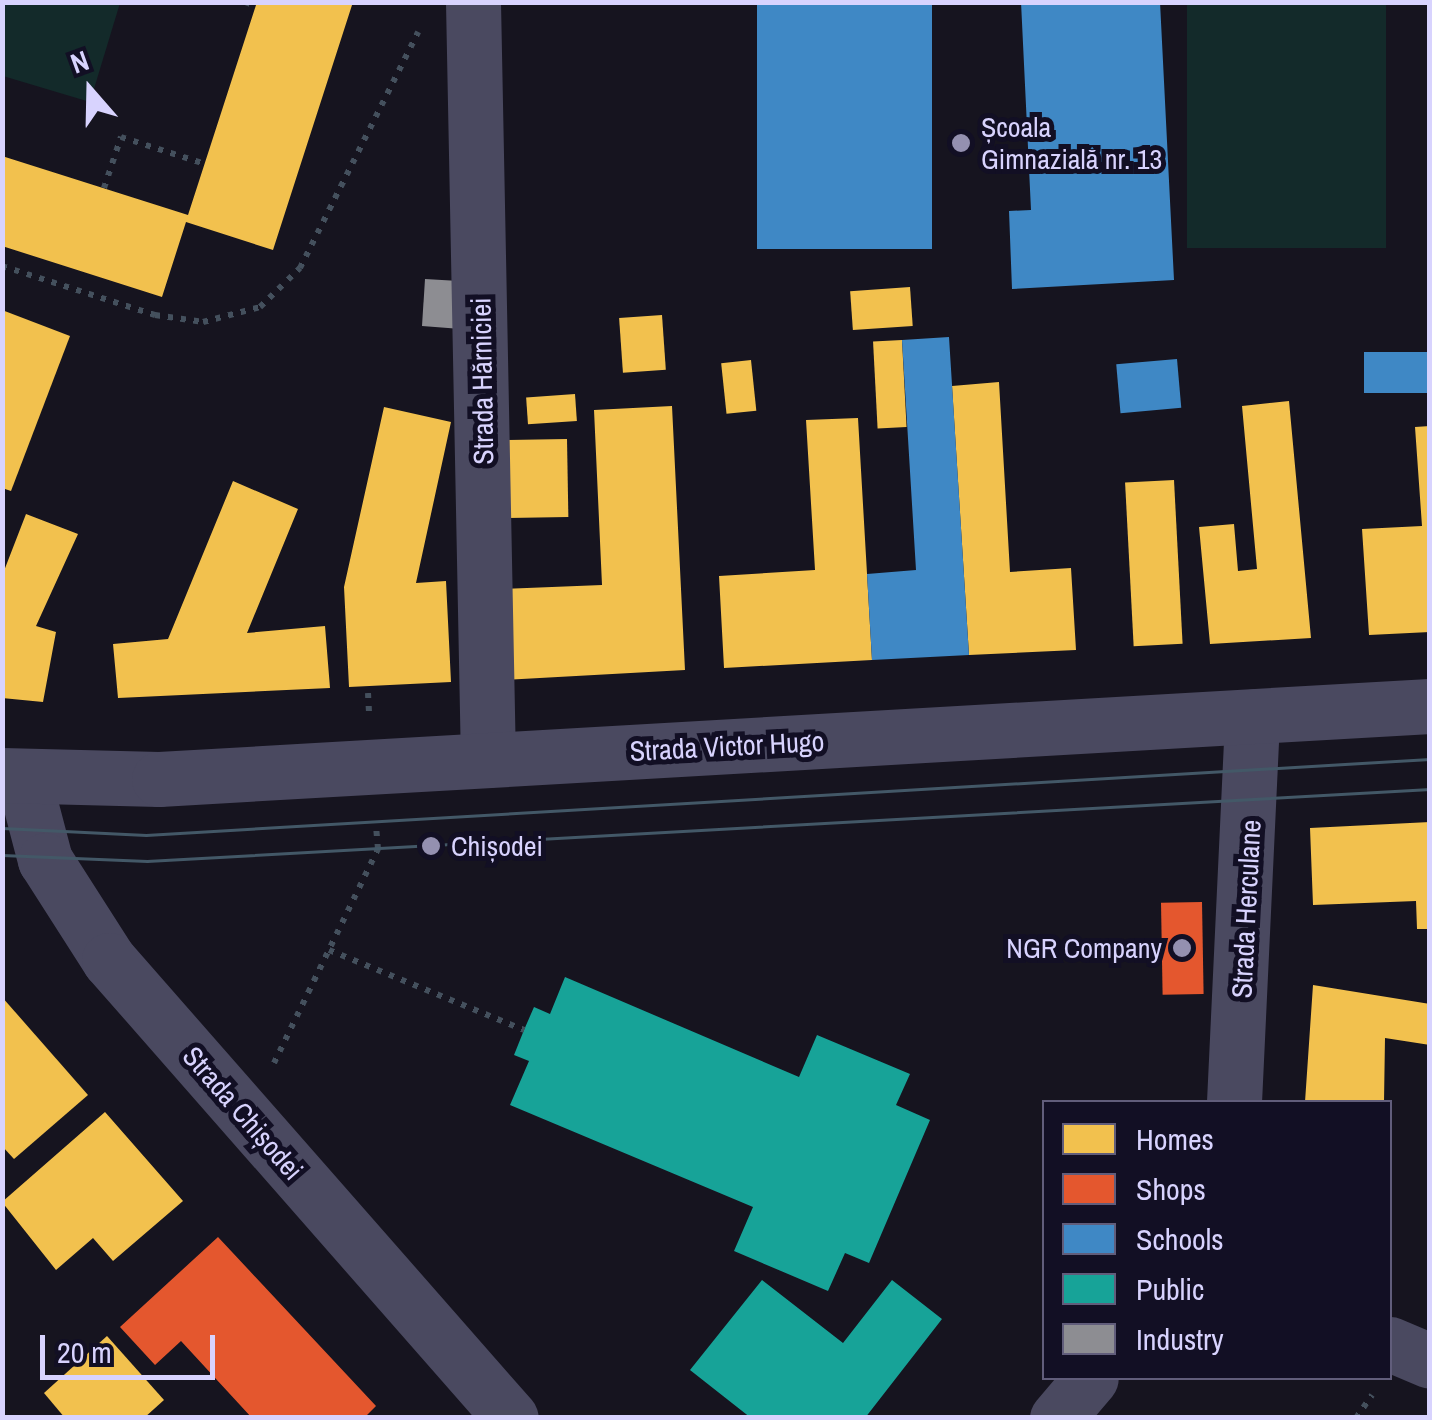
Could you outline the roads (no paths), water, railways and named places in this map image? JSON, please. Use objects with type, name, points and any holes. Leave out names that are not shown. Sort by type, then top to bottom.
[{"type":"street","name":"Strada Hărniciei","points":[[473,2],[488,760]]},
{"type":"street","name":"Strada Victor Hugo","points":[[13,778],[372,766],[1430,706]]},
{"type":"street","name":"Strada Herculane","points":[[1234,1100],[1252,716]]},
{"type":"street","name":"Strada Chișodei","points":[[13,778],[45,860],[109,960],[499,1413]]},
{"type":"street","points":[[1392,1345],[1430,1361]]},
{"type":"street","points":[[1057,1418],[1088,1380]]},
{"type":"tram line","points":[[2,828],[146,835],[1430,759]]},
{"type":"tram line","points":[[2,855],[147,861],[1430,789]]},
{"type":"place","name":"Școala Gimnazială nr. 13","points":[[961,143]]},
{"type":"place","name":"Chișodei","points":[[431,846]]},
{"type":"place","name":"NGR Company","points":[[1182,948]]}]
